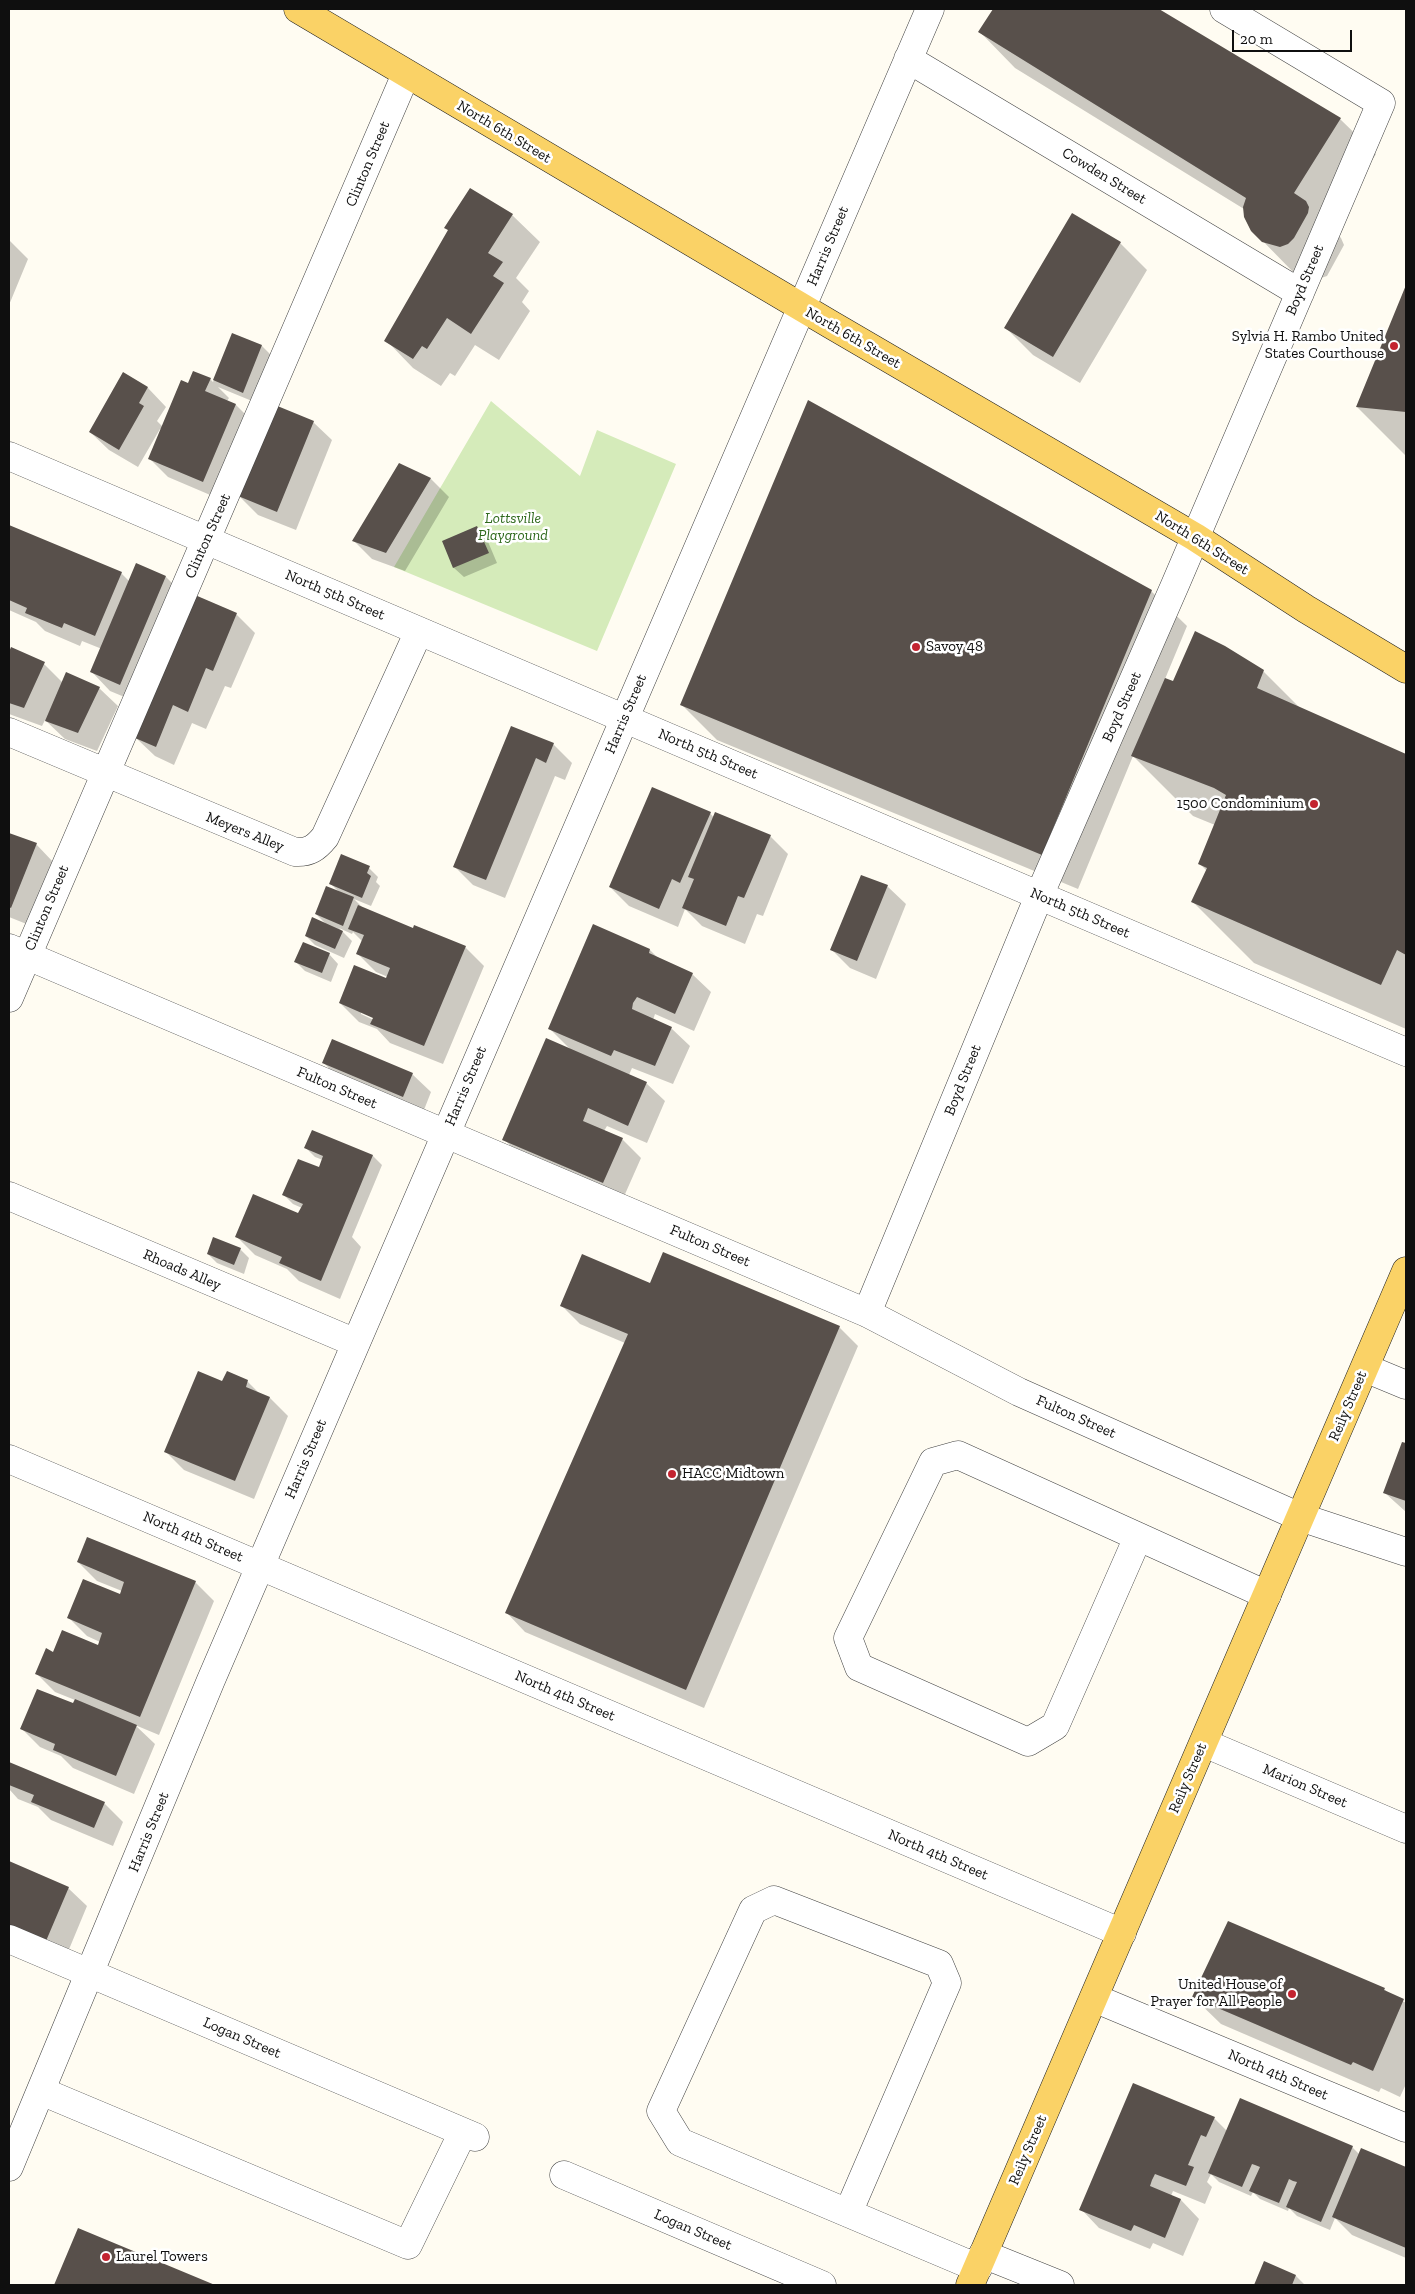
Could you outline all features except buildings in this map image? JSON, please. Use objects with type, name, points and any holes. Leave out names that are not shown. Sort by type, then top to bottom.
[{"type":"main road","name":"North 6th Street","points":[[298,9],[1195,538],[1306,609],[1406,669]]},
{"type":"main road","name":"Reily Street","points":[[977,2269],[1406,1271]]},
{"type":"street","name":"Harris Street","points":[[9,2167],[260,1566],[930,9]]},
{"type":"street","name":"Boyd Street","points":[[867,1313],[1039,896],[1381,103],[1224,9]]},
{"type":"street","name":"Cowden Street","points":[[908,59],[1300,293]]},
{"type":"street","name":"Clinton Street","points":[[9,998],[18,952],[105,774],[406,74]]},
{"type":"street","name":"North 5th Street","points":[[9,456],[1406,1052]]},
{"type":"street","name":"Meyers Alley","points":[[9,732],[105,774],[295,852],[309,851],[315,848],[324,837],[419,631]]},
{"type":"street","name":"Fulton Street","points":[[18,952],[867,1313],[1019,1392],[1300,1517],[1406,1552]]},
{"type":"street","name":"Rhoads Alley","points":[[9,1196],[356,1343]]},
{"type":"street","points":[[1364,1368],[1406,1385]]},
{"type":"street","points":[[1138,1537],[1055,1726],[1028,1742],[859,1667],[848,1638],[933,1462],[958,1455],[1267,1595]]},
{"type":"street","name":"North 4th Street","points":[[9,1459],[1122,1934]]},
{"type":"street","name":"Marion Street","points":[[1204,1743],[1406,1829]]},
{"type":"street","points":[[848,2213],[947,1983],[939,1964],[774,1900],[753,1910],[661,2110],[680,2142],[977,2269],[1060,2285]]},
{"type":"street","name":"Logan Street","points":[[9,1939],[469,2134],[408,2246],[41,2091]]},
{"type":"street","name":"North 4th Street","points":[[1094,1998],[1406,2128]]},
{"type":"street","name":"Logan Street","points":[[564,2175],[822,2285]]},
{"type":"green space","name":"Lottsville Playground","points":[[491,401],[580,476],[597,430],[676,464],[597,651],[394,567]]},
{"type":"place","name":"Sylvia H. Rambo United States Courthouse","points":[[1394,346]]},
{"type":"place","name":"Savoy 48","points":[[916,647]]},
{"type":"place","name":"1500 Condominium","points":[[1314,804]]},
{"type":"place","name":"HACC Midtown","points":[[672,1474]]},
{"type":"place","name":"United House of Prayer for All People","points":[[1292,1994]]},
{"type":"place","name":"Laurel Towers","points":[[106,2257]]}]
